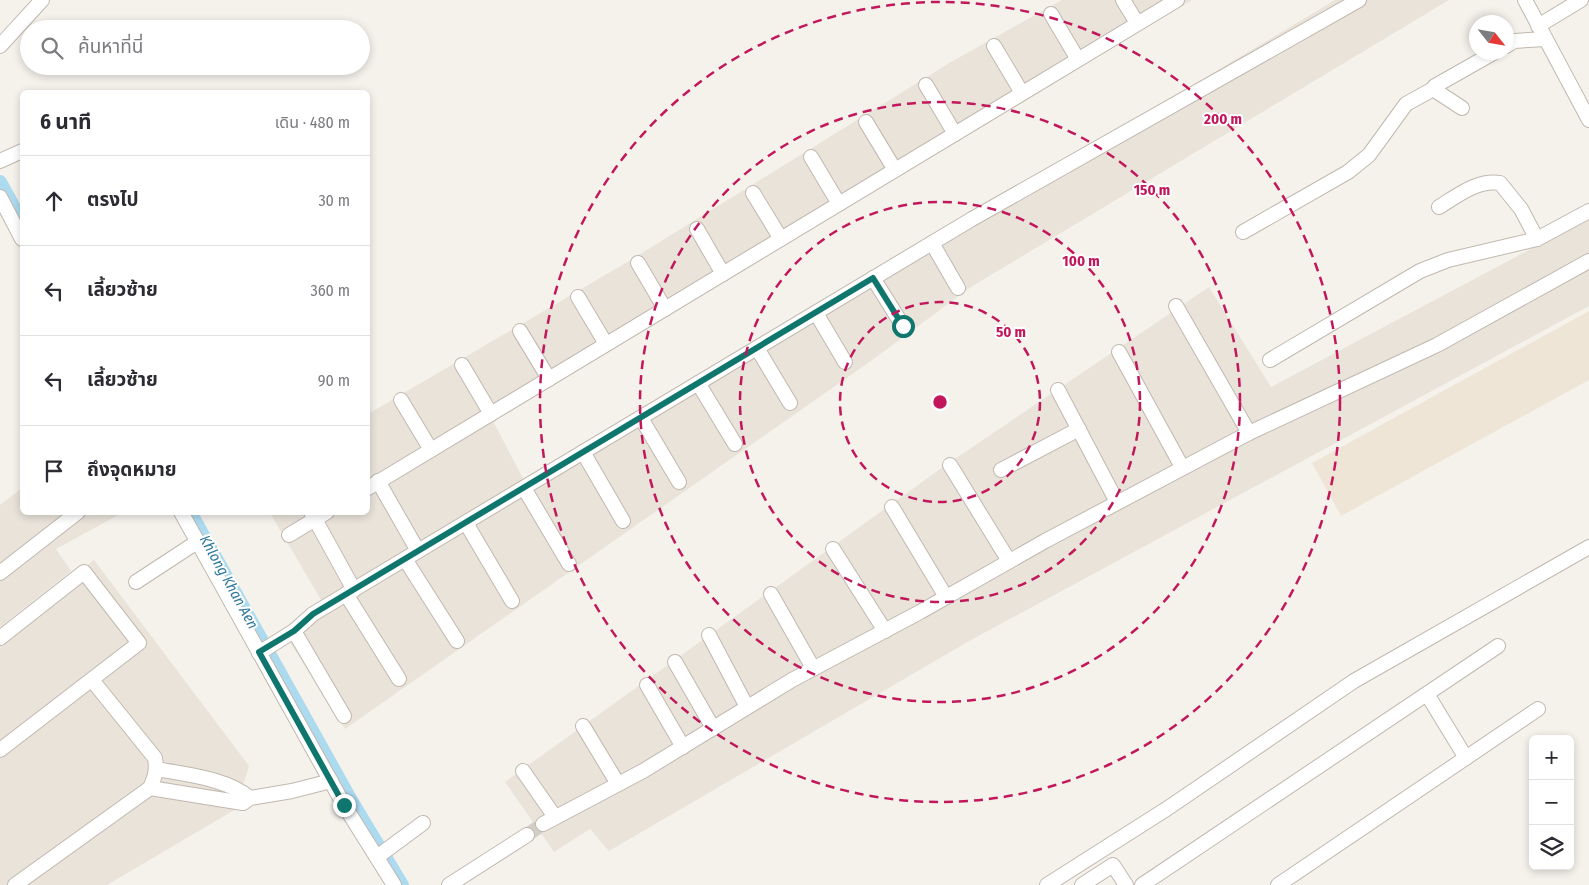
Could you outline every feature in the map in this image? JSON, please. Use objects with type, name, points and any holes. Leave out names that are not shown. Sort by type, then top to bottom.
[{"type":"street","points":[[24,20],[42,0]]},
{"type":"street","points":[[1123,0],[1136,23]]},
{"type":"street","points":[[418,551],[371,483],[431,450],[955,134],[1077,58],[1177,0]]},
{"type":"street","points":[[263,650],[290,634],[313,614],[932,243],[1359,0]]},
{"type":"street","points":[[1525,0],[1589,120]]},
{"type":"street","points":[[1538,26],[1581,0]]},
{"type":"street","points":[[1051,14],[1077,58]]},
{"type":"street","points":[[0,46],[20,24]]},
{"type":"street","points":[[1514,41],[1545,39]]},
{"type":"street","points":[[994,46],[1022,93]]},
{"type":"street","points":[[1242,232],[1348,172],[1370,155],[1406,104],[1435,88],[1438,83],[1480,60]]},
{"type":"street","points":[[926,85],[955,134]]},
{"type":"street","points":[[1435,88],[1440,96],[1462,108]]},
{"type":"street","points":[[866,122],[895,170]]},
{"type":"street","points":[[0,161],[20,152]]},
{"type":"street","points":[[810,157],[839,204]]},
{"type":"street","points":[[1440,207],[1473,187],[1490,182],[1500,183],[1521,209],[1537,239]]},
{"type":"street","points":[[753,193],[781,239]]},
{"type":"street","points":[[0,197],[6,225],[20,237]]},
{"type":"street","points":[[1270,360],[1420,271],[1448,260],[1537,239],[1589,211]]},
{"type":"street","points":[[697,229],[723,274]]},
{"type":"street","points":[[932,243],[958,288]]},
{"type":"street","points":[[523,771],[549,821],[683,747],[814,668],[885,631],[1182,467],[1249,433],[1437,345],[1589,261]]},
{"type":"street","points":[[638,263],[665,309]]},
{"type":"street","points":[[873,278],[903,326]]},
{"type":"street","points":[[578,297],[606,344]]},
{"type":"street","points":[[1176,306],[1249,433]]},
{"type":"street","points":[[816,313],[845,362]]},
{"type":"street","points":[[520,331],[549,379]]},
{"type":"street","points":[[756,348],[790,403]]},
{"type":"street","points":[[1119,352],[1182,467]]},
{"type":"street","points":[[462,365],[491,414]]},
{"type":"street","points":[[698,383],[735,444]]},
{"type":"street","points":[[1058,390],[1117,502]]},
{"type":"street","points":[[401,400],[431,450]]},
{"type":"street","points":[[641,418],[678,482]]},
{"type":"street","points":[[1002,470],[1079,429]]},
{"type":"street","points":[[583,452],[623,521]]},
{"type":"street","points":[[950,465],[1009,561]]},
{"type":"street","points":[[524,488],[569,564]]},
{"type":"street","points":[[892,507],[946,597]]},
{"type":"street","points":[[0,573],[74,515]]},
{"type":"street","points":[[183,515],[263,650],[331,781],[394,885]]},
{"type":"street","points":[[289,535],[317,515],[350,592],[399,679]]},
{"type":"street","points":[[466,523],[512,601]]},
{"type":"street","points":[[136,582],[197,542]]},
{"type":"street","points":[[1048,885],[1168,808],[1354,681],[1589,547]]},
{"type":"street","points":[[833,549],[885,631]]},
{"type":"street","points":[[405,559],[457,642]]},
{"type":"street","points":[[0,638],[84,572],[139,643],[0,750]]},
{"type":"street","points":[[771,594],[814,668]]},
{"type":"street","points":[[290,634],[344,716]]},
{"type":"street","points":[[708,635],[747,708]]},
{"type":"street","points":[[1142,885],[1498,646]]},
{"type":"street","points":[[675,662],[713,728]]},
{"type":"street","points":[[14,885],[150,788],[157,769],[155,758],[92,680]]},
{"type":"street","points":[[646,685],[683,747]]},
{"type":"street","points":[[1427,694],[1466,758]]},
{"type":"street","points":[[1278,885],[1538,709]]},
{"type":"street","points":[[584,726],[618,784]]},
{"type":"street","points":[[157,769],[226,784],[242,791],[250,798]]},
{"type":"street","points":[[150,788],[243,803],[250,798],[331,781]]},
{"type":"street","points":[[377,857],[423,823]]},
{"type":"street","points":[[449,885],[528,835]]},
{"type":"street","points":[[1082,885],[1113,864],[1126,885]]},
{"type":"shaded area","points":[[1062,0],[1192,0],[493,421],[526,484],[1335,0],[1449,0],[971,287],[868,363],[345,729],[283,631],[324,605],[271,515],[370,515],[370,413],[629,261],[951,62]]},
{"type":"shaded area","points":[[1589,218],[1589,306],[971,640],[609,851],[590,829],[554,852],[505,782],[943,467],[1209,287],[1271,387]]},
{"type":"shaded area","points":[[1589,311],[1589,380],[1341,516],[1312,463]]},
{"type":"shaded area","points":[[20,490],[20,515],[118,515],[56,549],[71,571],[0,627],[0,505]]},
{"type":"shaded area","points":[[94,560],[249,766],[236,809],[107,885],[0,885],[0,630]]},
{"type":"waterway","name":"Khlong Khan Aen","points":[[0,182],[20,218]]},
{"type":"waterway","name":"Khlong Khan Aen","points":[[192,515],[349,797],[402,885]]},
{"type":"tunnel","points":[[527,835],[543,824]]},
{"type":"route","points":[[344,805],[259,652],[294,631],[313,614],[873,278],[903,326]]}]
